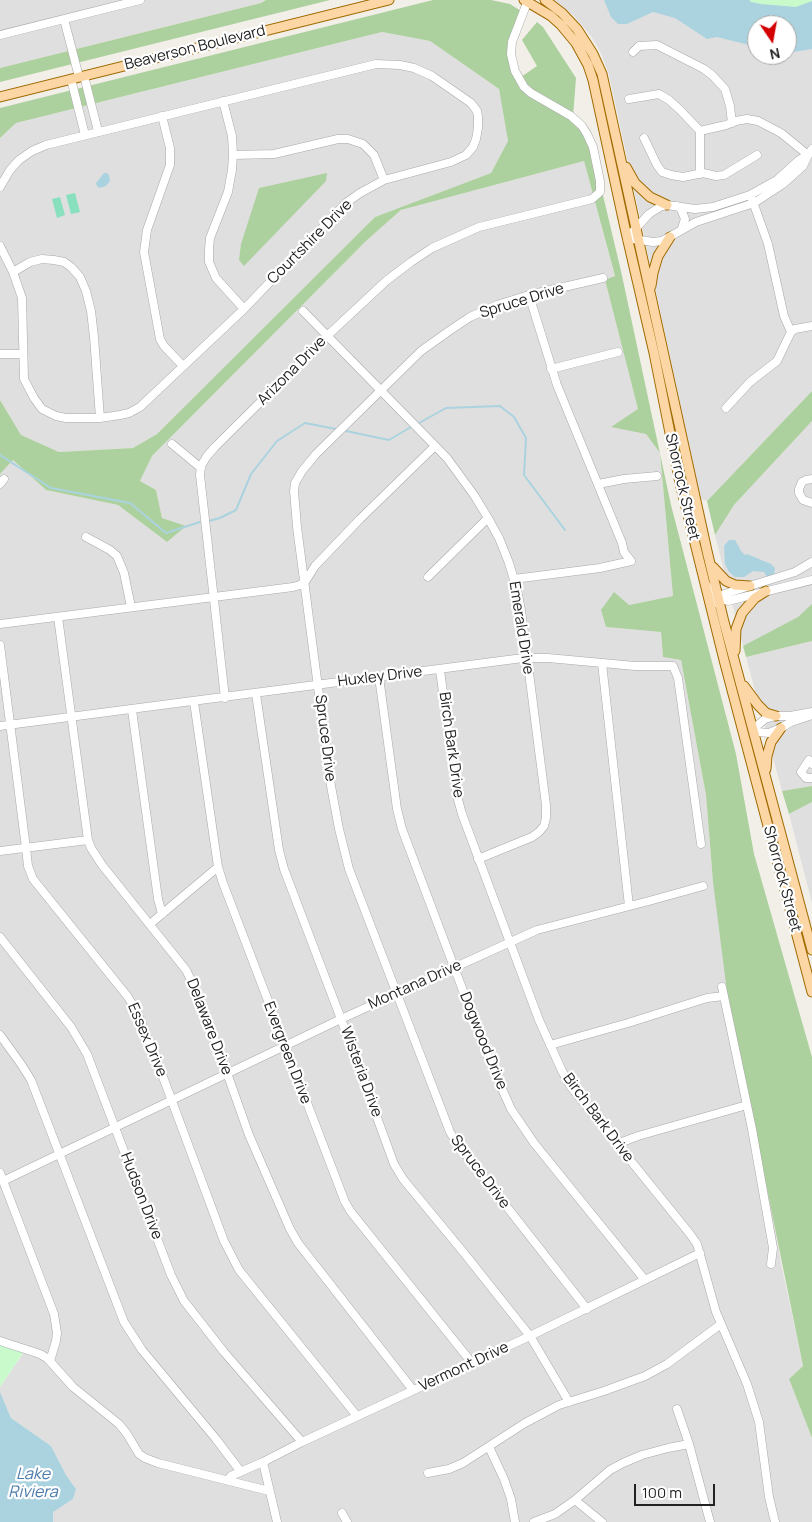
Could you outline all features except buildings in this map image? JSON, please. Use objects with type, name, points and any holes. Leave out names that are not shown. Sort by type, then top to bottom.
[{"type":"main road","name":"Beaverson Boulevard","points":[[0,97],[389,0]]},
{"type":"main road","name":"Shorrock Street","points":[[527,0],[551,16],[576,43],[588,65],[593,80],[654,353],[680,483],[711,612],[812,992]]},
{"type":"main road","name":"Shorrock Street","points":[[545,0],[562,13],[577,30],[593,54],[602,74],[709,560],[812,950]]},
{"type":"main road","points":[[621,157],[635,183],[650,197],[667,205]]},
{"type":"main road","points":[[650,291],[652,273],[658,256],[670,237]]},
{"type":"main road","points":[[709,560],[726,581],[735,585],[750,586]]},
{"type":"main road","points":[[735,661],[736,629],[742,613],[755,598],[766,591]]},
{"type":"main road","points":[[729,680],[745,718],[753,730],[751,739],[758,792]]},
{"type":"main road","points":[[741,682],[758,705],[766,712],[776,716]]},
{"type":"main road","points":[[766,779],[767,756],[771,742],[781,728]]},
{"type":"main road","points":[[806,971],[812,984]]},
{"type":"street","points":[[0,35],[140,0]]},
{"type":"street","name":"Arizona Drive","points":[[201,468],[214,447],[327,336],[386,281],[411,262],[432,248],[479,227],[592,199],[600,192],[600,181],[593,147],[582,126],[571,116],[530,93],[524,87],[515,71],[511,54],[512,42],[527,0]]},
{"type":"street","points":[[64,19],[78,77],[85,135]]},
{"type":"street","points":[[633,52],[639,46],[657,45],[704,69],[725,89],[732,123]]},
{"type":"street","name":"Courtshire Drive","points":[[0,187],[10,170],[19,160],[32,151],[46,145],[363,66],[387,63],[414,68],[432,76],[471,103],[476,111],[478,128],[473,148],[466,155],[451,162],[384,180],[346,203],[244,309],[140,407],[129,413],[100,418],[66,418],[56,416],[42,409],[24,379],[22,298],[13,272],[0,246]]},
{"type":"street","points":[[78,77],[98,131]]},
{"type":"street","points":[[629,99],[663,95],[700,131],[700,174]]},
{"type":"street","points":[[223,101],[232,136],[232,170],[228,192],[210,238],[208,249],[210,262],[216,278],[244,309]]},
{"type":"street","points":[[162,116],[170,148],[170,165],[147,230],[144,252],[160,339],[183,366]]},
{"type":"street","points":[[627,238],[653,242],[662,241],[682,228],[752,199],[783,184],[804,166],[810,152],[781,132],[758,120],[747,119],[700,131]]},
{"type":"street","points":[[644,138],[657,165],[666,174],[683,177],[700,174],[724,175],[757,155]]},
{"type":"street","points":[[233,155],[274,154],[338,139],[348,139],[363,144],[374,155],[384,180]]},
{"type":"street","points":[[627,238],[649,214],[667,205],[695,209],[752,199]]},
{"type":"street","points":[[752,199],[768,244],[784,316],[790,332]]},
{"type":"street","points":[[678,206],[685,219],[682,228]]},
{"type":"street","points":[[13,272],[30,262],[42,259],[64,262],[80,277],[91,311],[100,418]]},
{"type":"street","name":"Spruce Drive","points":[[587,1309],[450,1132],[349,869],[342,846],[331,786],[294,502],[295,483],[316,454],[421,351],[448,331],[470,317],[497,305],[529,295],[603,278]]},
{"type":"street","points":[[514,579],[600,568],[631,561],[624,552],[551,369],[529,295]]},
{"type":"street","name":"Emerald Drive","points":[[303,311],[435,446],[458,473],[499,538],[514,579],[521,610],[546,805],[546,818],[544,826],[532,837],[478,859]]},
{"type":"street","points":[[726,408],[750,382],[777,360],[790,332],[795,329],[812,326]]},
{"type":"street","points":[[551,369],[618,352]]},
{"type":"street","points":[[0,354],[23,354]]},
{"type":"street","points":[[172,444],[201,468],[200,475],[225,698]]},
{"type":"street","points":[[0,624],[294,587],[305,582],[315,566],[435,446]]},
{"type":"street","points":[[598,484],[632,477],[657,476]]},
{"type":"street","points":[[812,479],[802,482],[799,489],[803,500],[812,502]]},
{"type":"street","points":[[428,577],[488,518]]},
{"type":"street","points":[[86,537],[117,556],[124,572],[130,607]]},
{"type":"street","points":[[711,612],[714,604],[724,594],[795,572],[812,562]]},
{"type":"street","points":[[706,586],[719,598],[728,601],[812,580]]},
{"type":"street","name":"Delaware Drive","points":[[58,617],[88,840],[94,855],[186,970],[250,1135],[290,1229],[298,1243],[413,1390]]},
{"type":"street","name":"Essex Drive","points":[[0,644],[28,866],[33,879],[128,997],[137,1012],[224,1241],[239,1270],[357,1416]]},
{"type":"street","name":"Huxley Drive","points":[[0,726],[527,658],[635,666],[673,666],[678,678],[701,844]]},
{"type":"street","points":[[602,663],[629,906]]},
{"type":"street","name":"Birch Bark Drive","points":[[440,670],[457,796],[462,814],[550,1045],[571,1086],[697,1244],[716,1312],[747,1384],[759,1422],[769,1497],[775,1522]]},
{"type":"street","name":"Dogwood Drive","points":[[379,677],[397,809],[402,828],[488,1058],[511,1109],[534,1143],[645,1280]]},
{"type":"street","name":"Wisteria Drive","points":[[256,694],[279,850],[287,878],[341,1018],[394,1164],[403,1179],[530,1336],[569,1402]]},
{"type":"street","name":"Evergreen Drive","points":[[194,702],[218,866],[284,1046],[345,1202],[472,1363]]},
{"type":"street","points":[[132,710],[158,899],[162,914]]},
{"type":"street","points":[[812,712],[765,719],[753,730],[768,733],[791,722],[812,716]]},
{"type":"street","points":[[811,760],[801,772],[806,778],[812,778]]},
{"type":"street","points":[[0,851],[88,840]]},
{"type":"street","points":[[150,924],[218,866]]},
{"type":"street","name":"Montana Drive","points":[[3,1182],[341,1018],[537,930],[703,886]]},
{"type":"street","name":"Hudson Drive","points":[[0,937],[77,1036],[87,1054],[171,1275],[184,1301],[224,1352],[302,1442]]},
{"type":"street","points":[[722,987],[747,1105],[773,1248],[771,1264]]},
{"type":"street","points":[[550,1045],[707,998],[724,996]]},
{"type":"street","points":[[0,1035],[31,1080],[109,1284],[131,1335],[241,1472]]},
{"type":"street","points":[[617,1144],[638,1136],[747,1105]]},
{"type":"street","points":[[0,1173],[54,1314],[57,1333],[50,1361]]},
{"type":"street","name":"Vermont Drive","points":[[228,1480],[231,1476],[302,1442],[530,1336],[700,1254]]},
{"type":"street","points":[[428,1473],[450,1469],[490,1447],[544,1412],[645,1376],[667,1364],[721,1324]]},
{"type":"street","points":[[0,1341],[40,1354],[50,1361],[73,1387],[119,1424],[139,1454],[145,1458],[269,1490]]},
{"type":"street","points":[[678,1409],[710,1522]]},
{"type":"street","points":[[534,1522],[555,1514],[575,1500],[610,1470],[623,1462],[651,1452],[689,1444]]},
{"type":"street","points":[[490,1447],[504,1479],[515,1522]]},
{"type":"street","points":[[263,1462],[277,1522]]},
{"type":"street","points":[[575,1500],[602,1522]]},
{"type":"street","points":[[342,1513],[347,1522]]},
{"type":"shaded area","points":[[0,0],[266,0],[261,3],[0,68]]},
{"type":"shaded area","points":[[555,0],[812,0],[812,391],[707,501],[701,499],[609,75],[601,53],[591,36],[574,16]]},
{"type":"shaded area","points":[[382,32],[430,41],[499,89],[508,141],[491,173],[375,217],[157,434],[133,448],[59,452],[21,435],[0,400],[0,138],[16,123]]},
{"type":"shaded area","points":[[584,161],[615,277],[605,280],[638,409],[646,434],[660,453],[673,596],[629,605],[606,627],[661,632],[663,657],[681,660],[706,795],[713,882],[782,1268],[803,1366],[789,1379],[812,1438],[812,1522],[53,1522],[52,1512],[73,1499],[76,1489],[66,1475],[51,1446],[11,1418],[0,1392],[0,1387],[25,1351],[0,1339],[0,474],[13,460],[46,490],[118,505],[167,542],[156,490],[140,481],[152,456],[366,241],[401,210]]},
{"type":"shaded area","points":[[812,421],[812,628],[743,646],[715,535],[734,505]]},
{"type":"shaded area","points":[[812,641],[812,786],[782,791],[746,657]]},
{"type":"shaded area","points":[[812,802],[812,903],[789,814]]},
{"type":"green space","points":[[266,0],[330,0],[0,82],[0,68],[261,3]]},
{"type":"green space","points":[[433,0],[491,0],[510,4],[524,13],[510,45],[518,79],[537,66],[522,40],[537,22],[543,27],[576,78],[573,117],[591,145],[621,271],[660,453],[646,434],[611,427],[638,409],[605,280],[615,276],[584,161],[401,210],[366,241],[152,456],[140,481],[156,490],[162,518],[186,526],[167,542],[118,505],[46,490],[13,460],[0,474],[0,400],[21,435],[59,452],[133,448],[157,434],[375,217],[491,173],[508,141],[499,89],[430,41],[382,32],[16,123],[0,138],[0,108]]},
{"type":"green space","points":[[749,0],[812,0],[812,9],[752,5]]},
{"type":"green space","points":[[327,173],[326,181],[244,266],[239,260],[241,244],[259,188]]},
{"type":"green space","points":[[75,193],[80,212],[71,214],[66,195]]},
{"type":"green space","points":[[60,197],[65,215],[57,218],[52,199]]},
{"type":"green space","points":[[812,391],[812,421],[734,505],[715,535],[707,501]]},
{"type":"green space","points":[[660,454],[671,505],[736,754],[754,854],[812,1057],[812,1438],[789,1379],[803,1366],[727,992],[713,882],[706,795],[681,660],[663,657],[661,632],[606,627],[601,610],[614,592],[629,605],[673,596]]},
{"type":"green space","points":[[812,604],[812,641],[746,657],[743,646],[798,617]]},
{"type":"green space","points":[[812,786],[812,802],[789,814],[782,791]]},
{"type":"green space","points":[[0,1339],[25,1350],[0,1387]]},
{"type":"water","points":[[604,0],[749,0],[761,4],[796,7],[812,1],[812,49],[797,51],[797,15],[747,15],[747,44],[717,37],[707,39],[675,18],[653,12],[627,24],[618,24],[611,17]]},
{"type":"water","points":[[104,173],[109,175],[110,181],[106,186],[99,188],[96,183]]},
{"type":"water","points":[[729,540],[735,540],[745,555],[747,554],[771,564],[775,568],[774,574],[767,577],[764,572],[753,571],[744,577],[735,577],[729,572],[725,564],[724,546]]},
{"type":"water","name":"Lake Riviera","points":[[0,1392],[11,1418],[51,1446],[66,1475],[76,1489],[73,1499],[53,1512],[53,1522],[0,1522]]},
{"type":"waterway","points":[[419,423],[446,408],[500,406],[514,417],[526,438],[524,475],[565,530]]},
{"type":"waterway","points":[[209,521],[236,510],[251,474],[277,441],[305,423],[336,429]]},
{"type":"waterway","points":[[346,431],[389,440],[411,427]]},
{"type":"waterway","points":[[0,455],[51,488],[130,503],[166,533],[200,522]]}]
